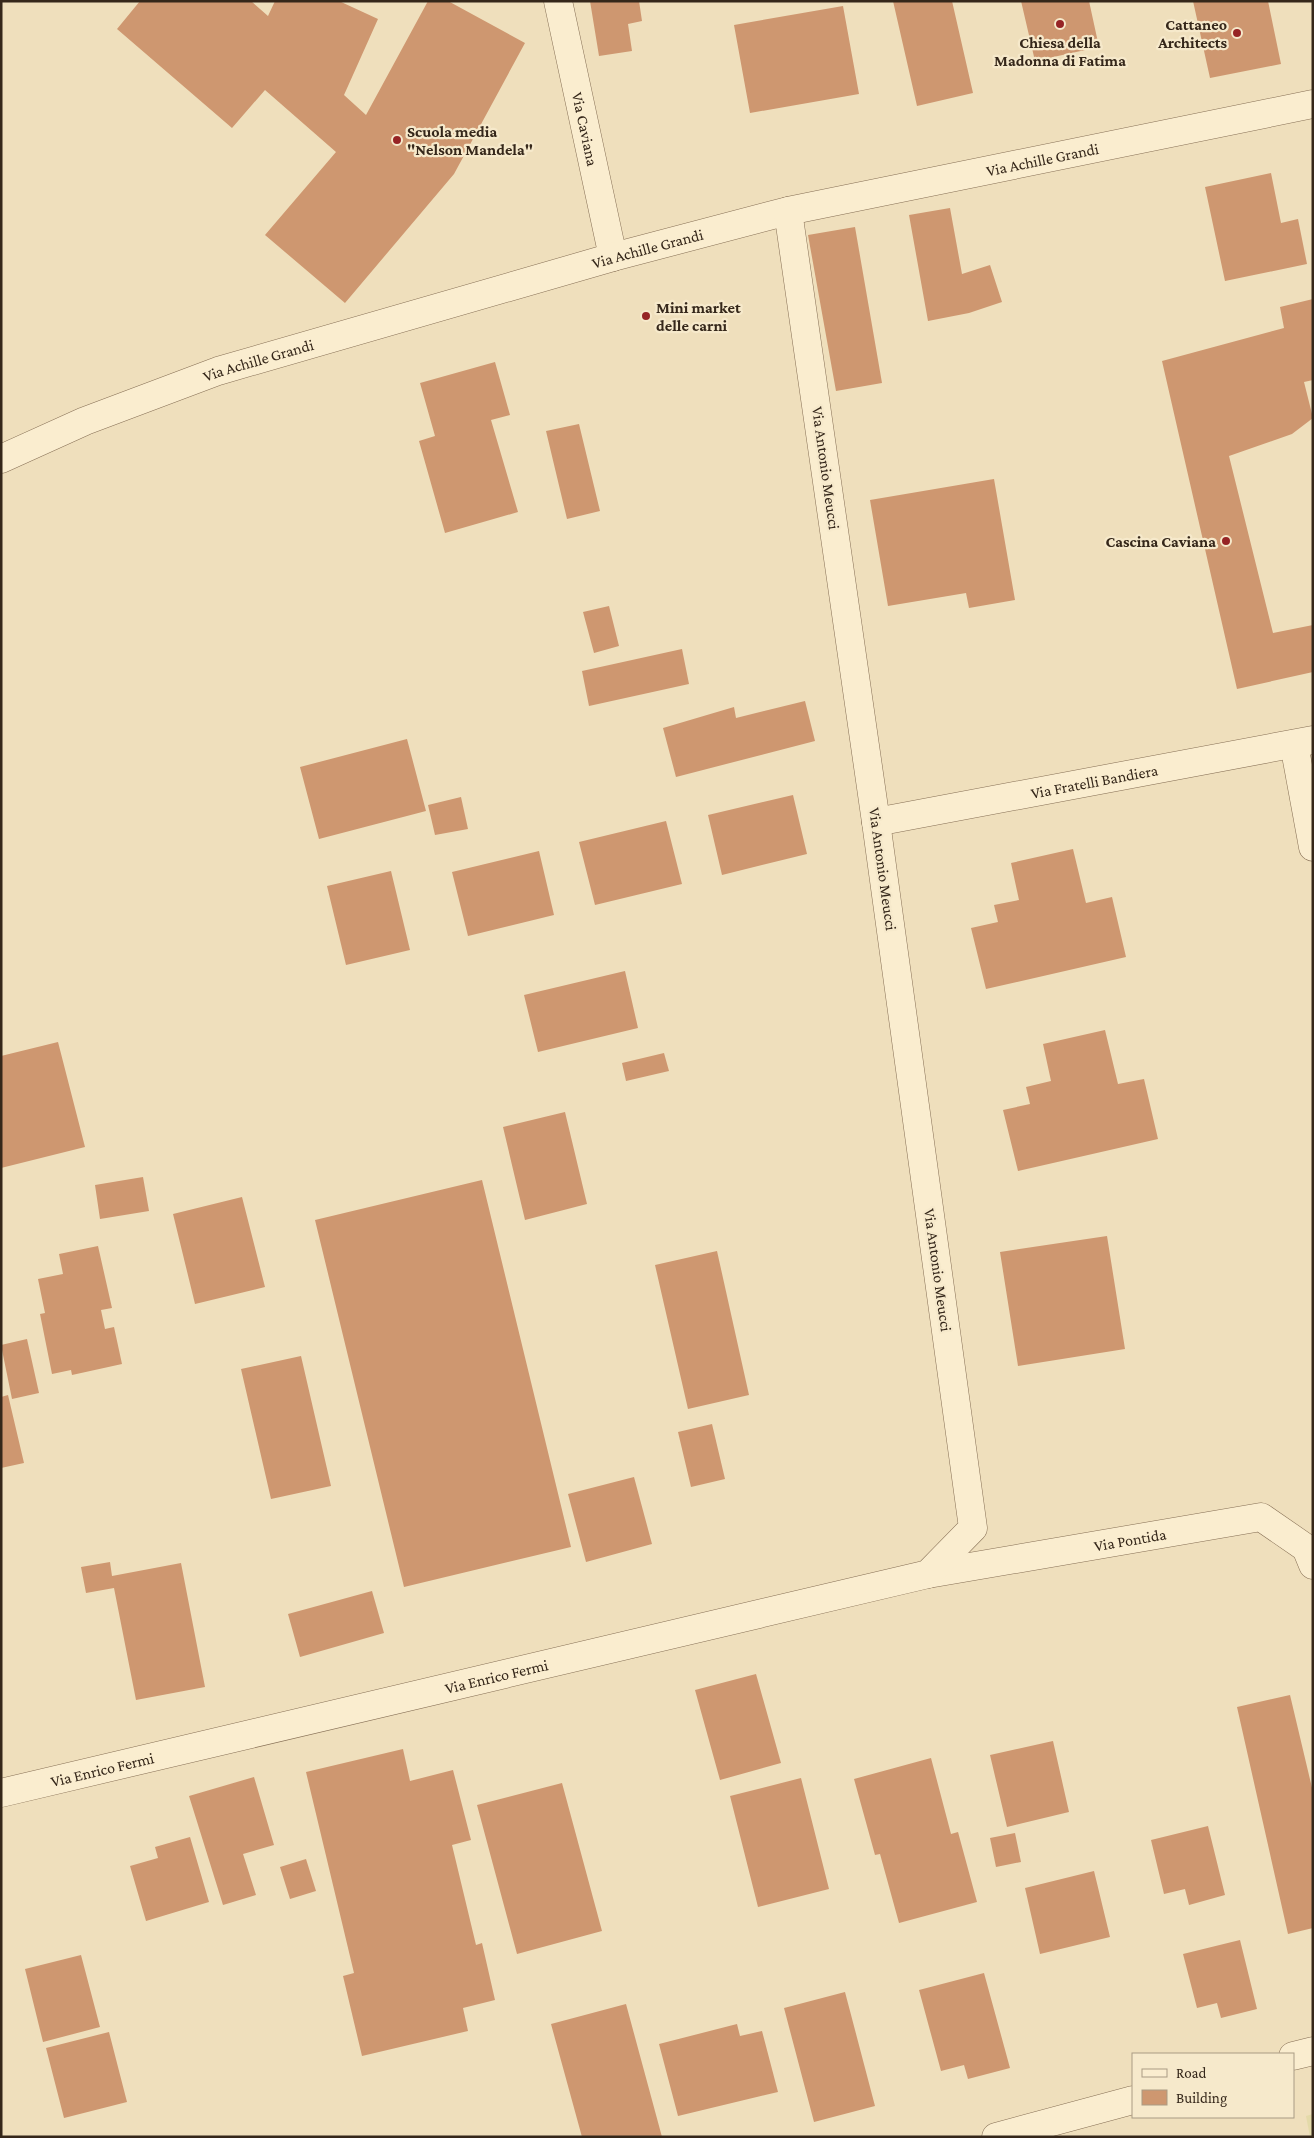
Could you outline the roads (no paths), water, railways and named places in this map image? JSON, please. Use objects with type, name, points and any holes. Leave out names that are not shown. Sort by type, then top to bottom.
[{"type":"street","name":"Via Caviana","points":[[558,1],[613,257]]},
{"type":"street","name":"Via Achille Grandi","points":[[1,459],[85,421],[218,371],[613,257],[788,211],[1313,104]]},
{"type":"street","name":"Via Antonio Meucci","points":[[788,211],[876,822],[973,1528],[928,1574]]},
{"type":"street","name":"Via Fratelli Bandiera","points":[[876,822],[1303,742]]},
{"type":"street","points":[[1303,742],[1313,847]]},
{"type":"street","name":"Via Pontida","points":[[928,1574],[1261,1517],[1306,1548],[1313,1565]]},
{"type":"street","name":"Via Enrico Fermi","points":[[1,1793],[928,1574]]},
{"type":"street","points":[[1294,2056],[1313,2051]]},
{"type":"street","points":[[996,2137],[1132,2100]]},
{"type":"place","name":"Chiesa della Madonna di Fatima","points":[[1060,24]]},
{"type":"place","name":"Cattaneo Architects","points":[[1237,33]]},
{"type":"place","name":"Scuola media \"Nelson Mandela\"","points":[[397,140]]},
{"type":"place","name":"Mini market delle carni","points":[[646,316]]},
{"type":"place","name":"Cascina Caviana","points":[[1226,541]]}]
